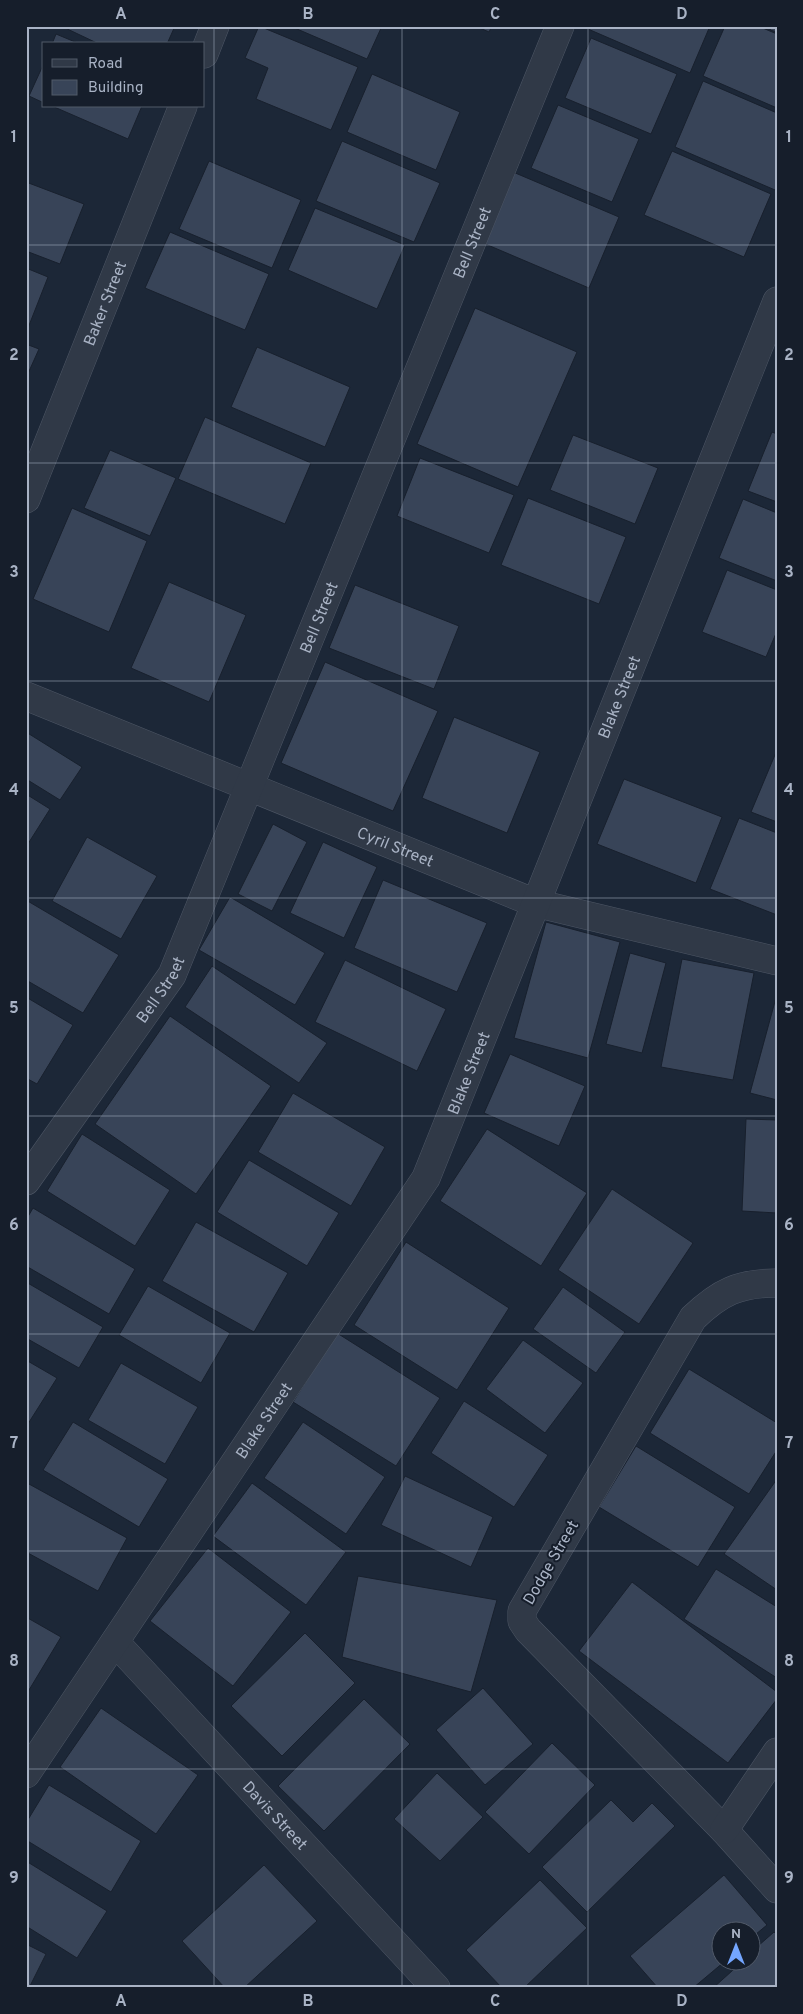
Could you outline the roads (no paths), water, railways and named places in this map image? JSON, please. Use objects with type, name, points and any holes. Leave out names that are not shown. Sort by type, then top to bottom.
[{"type":"street","points":[[205,51],[215,26]]},
{"type":"street","name":"Bell Street","points":[[26,1181],[172,976],[560,26]]},
{"type":"street","name":"Baker Street","points":[[26,498],[182,108]]},
{"type":"street","name":"Blake Street","points":[[26,1774],[426,1178],[777,301]]},
{"type":"street","name":"Cyril Street","points":[[26,696],[535,903],[777,961]]},
{"type":"street","name":"Dodge Street","points":[[777,1283],[736,1287],[712,1300],[693,1318],[522,1611],[522,1621],[528,1630],[724,1830],[777,1889]]},
{"type":"street","name":"Davis Street","points":[[115,1642],[436,1988]]},
{"type":"street","points":[[724,1830],[777,1752]]}]
